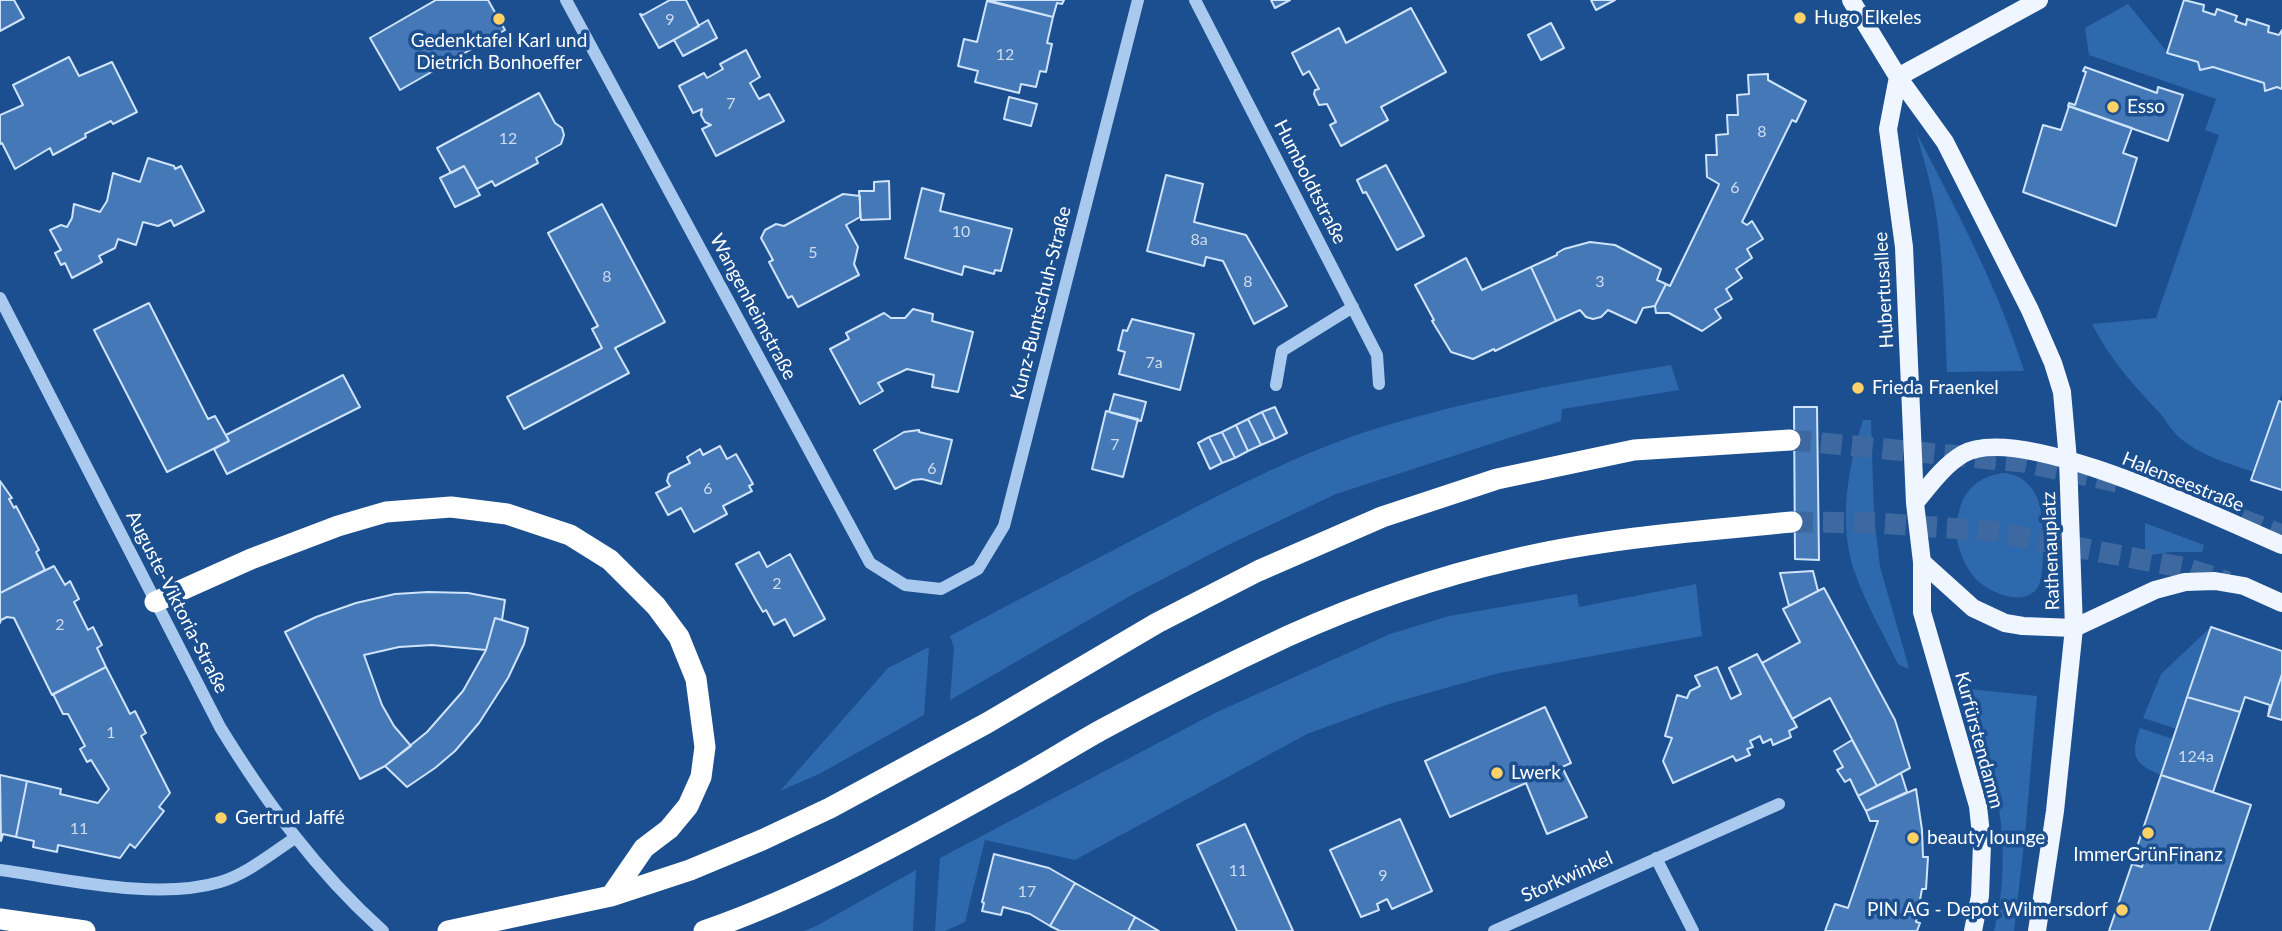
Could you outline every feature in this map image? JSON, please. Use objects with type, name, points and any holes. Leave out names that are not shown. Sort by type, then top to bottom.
[{"type":"highway","points":[[448,931],[611,896],[690,870],[762,840],[830,808],[987,723],[1157,623],[1258,571],[1382,517],[1497,479],[1634,450],[1790,440]]},
{"type":"highway","points":[[155,602],[251,559],[338,526],[386,512],[451,507],[508,514],[570,535],[610,560],[656,606],[679,637],[696,679],[705,747],[701,777],[688,806],[668,829],[645,848],[611,896]]},
{"type":"highway","points":[[704,931],[789,897],[860,863],[1018,779],[1102,730],[1266,647],[1406,590],[1511,560],[1632,538],[1792,522]]},
{"type":"highway","points":[[0,919],[85,931]]},
{"type":"main road","points":[[1851,0],[1898,78],[1945,142],[2035,320],[2062,393],[2068,460],[2032,449],[1988,446],[1964,453],[1938,475],[1915,503],[1922,562]]},
{"type":"main road","points":[[1898,78],[2039,0]]},
{"type":"main road","name":"Hubertusallee","points":[[1898,78],[1888,130],[1905,247],[1915,503]]},
{"type":"main road","name":"Halenseestraße","points":[[2068,460],[2128,480],[2282,545]]},
{"type":"main road","name":"Rathenauplatz","points":[[1922,562],[1956,594],[1989,617],[2023,626],[2074,628],[2068,460]]},
{"type":"main road","name":"Kurfürstendamm","points":[[1922,562],[1922,612],[1978,806],[1982,844],[1980,896],[1973,931]]},
{"type":"main road","points":[[2036,931],[2055,811],[2074,628],[2155,590],[2185,582],[2215,581],[2244,586],[2282,603]]},
{"type":"street","name":"Wangenheimstraße","points":[[566,0],[870,563],[905,585],[942,589]]},
{"type":"street","name":"Kunz-Buntschuh-Straße","points":[[942,589],[978,569],[1004,526],[1138,0]]},
{"type":"street","name":"Humboldtstraße","points":[[1195,0],[1377,355],[1379,384]]},
{"type":"street","name":"Auguste-Viktoria-Straße","points":[[0,298],[220,727],[254,782],[295,838],[351,903],[383,931]]},
{"type":"street","points":[[1276,385],[1282,351],[1353,307]]},
{"type":"street","name":"Storkwinkel","points":[[1494,931],[1779,804]]},
{"type":"street","points":[[0,870],[125,887],[170,890],[221,882],[252,867],[295,838]]},
{"type":"street","points":[[1656,858],[1693,931]]},
{"type":"shaded area","points":[[2128,4],[2168,53],[2198,62],[2200,70],[2213,67],[2264,83],[2265,90],[2277,87],[2282,89],[2282,393],[2254,472],[2207,455],[2177,436],[2121,369],[2092,324],[2156,318],[2219,135],[2205,130],[2216,99],[2089,55],[2085,28]]},
{"type":"shaded area","points":[[1916,132],[1989,279],[2024,371],[1947,372],[1938,227],[1932,191]]},
{"type":"shaded area","points":[[1671,365],[1679,390],[1562,409],[1561,421],[1336,494],[1228,545],[1130,596],[950,700],[954,648],[950,636],[1257,477],[1337,442],[1440,410],[1555,385]]},
{"type":"shaded area","points":[[1863,420],[1871,420],[1874,515],[1880,567],[1909,668],[1898,664],[1863,594],[1849,552],[1846,514],[1849,475]]},
{"type":"shaded area","points":[[2003,473],[2017,476],[2027,483],[2040,506],[2043,535],[2041,580],[2038,587],[2025,597],[2007,596],[1982,584],[1966,566],[1957,540],[1959,513],[1966,494],[1982,480]]},
{"type":"shaded area","points":[[2145,523],[2204,545],[2202,552],[2171,552],[2145,556]]},
{"type":"shaded area","points":[[1696,584],[1702,636],[1499,673],[1389,704],[1307,734],[1075,860],[985,840],[965,922],[945,931],[935,931],[940,858],[1215,713],[1390,634],[1449,616],[1577,594],[1579,607]]},
{"type":"shaded area","points":[[2211,627],[2177,729],[2143,718],[2161,674]]},
{"type":"shaded area","points":[[929,647],[924,715],[821,773],[780,791],[888,668]]},
{"type":"shaded area","points":[[1969,689],[2037,696],[2014,931],[1994,931],[2003,870],[1999,809],[1987,748]]},
{"type":"shaded area","points":[[2140,728],[2173,739],[2161,775],[2145,767],[2137,758],[2135,746]]},
{"type":"shaded area","points":[[916,870],[913,931],[804,931],[818,925]]},
{"type":"building","points":[[0,0],[14,0],[24,18],[0,31]]},
{"type":"building","points":[[436,0],[488,0],[505,30],[400,90],[370,38]]},
{"type":"building","points":[[670,0],[686,0],[699,26],[659,48],[640,14],[643,15]]},
{"type":"building","points":[[987,0],[1064,0],[1062,4],[1057,3],[1053,17]]},
{"type":"building","points":[[1271,0],[1290,0],[1275,8]]},
{"type":"building","points":[[1591,0],[1615,0],[1596,10]]},
{"type":"building","points":[[2184,0],[2204,5],[2203,11],[2215,15],[2217,9],[2237,16],[2235,21],[2246,25],[2247,19],[2269,26],[2268,32],[2279,35],[2282,30],[2282,89],[2277,87],[2265,91],[2264,83],[2213,67],[2200,70],[2198,62],[2167,53]]},
{"type":"building","points":[[987,1],[1053,17],[1047,43],[1052,44],[1046,72],[1040,71],[1036,87],[1021,84],[1019,93],[975,82],[978,71],[958,66],[964,39],[977,42]]},
{"type":"building","points":[[1411,8],[1446,72],[1381,107],[1388,120],[1341,146],[1330,125],[1336,122],[1327,104],[1319,105],[1314,94],[1315,90],[1319,89],[1309,71],[1303,75],[1292,53],[1339,28],[1346,43]]},
{"type":"building","points":[[708,20],[717,38],[683,56],[674,40]]},
{"type":"building","points":[[1551,23],[1564,48],[1541,60],[1528,35]]},
{"type":"building","points":[[746,50],[760,77],[750,83],[759,99],[769,94],[784,121],[716,156],[702,129],[711,125],[705,122],[701,115],[702,109],[693,113],[679,86],[704,73],[707,78],[723,69],[720,64]]},
{"type":"building","points":[[69,57],[79,76],[112,62],[137,112],[85,134],[86,137],[53,155],[50,148],[15,169],[2,143],[0,144],[0,115],[23,105],[13,85]]},
{"type":"building","points":[[2085,67],[2157,93],[2158,87],[2183,95],[2168,141],[2068,106],[2069,103],[2075,105],[2086,72],[2083,71]]},
{"type":"building","points":[[1768,74],[1768,80],[1806,101],[1796,122],[1792,120],[1742,222],[1747,225],[1752,221],[1763,239],[1747,249],[1752,258],[1736,269],[1742,278],[1726,289],[1732,299],[1715,309],[1721,318],[1702,331],[1669,313],[1656,313],[1655,306],[1666,284],[1670,286],[1718,187],[1719,184],[1707,177],[1706,155],[1717,155],[1716,135],[1728,134],[1727,115],[1738,115],[1737,95],[1749,94],[1748,75]]},
{"type":"building","points":[[539,93],[555,123],[562,128],[564,135],[561,144],[536,158],[538,163],[495,186],[492,181],[477,189],[464,166],[451,173],[437,148]]},
{"type":"building","points":[[1009,97],[1037,104],[1031,126],[1004,119]]},
{"type":"building","points":[[2069,106],[2132,128],[2123,153],[2137,158],[2116,226],[2023,192],[2043,125],[2061,130]]},
{"type":"building","points":[[148,158],[174,166],[175,169],[181,166],[204,211],[174,226],[171,220],[158,226],[143,222],[136,245],[118,239],[115,248],[99,256],[102,262],[72,278],[65,263],[61,265],[55,253],[61,250],[50,230],[61,225],[67,227],[72,218],[74,204],[100,212],[107,201],[113,173],[140,182]]},
{"type":"building","points":[[1386,165],[1424,236],[1397,250],[1357,180]]},
{"type":"building","points":[[464,166],[480,195],[455,207],[440,178]]},
{"type":"building","points":[[1166,175],[1203,184],[1194,222],[1246,235],[1287,306],[1254,324],[1223,261],[1206,257],[1204,266],[1147,251]]},
{"type":"building","points":[[889,181],[890,219],[861,220],[859,191],[874,191],[874,182]]},
{"type":"building","points":[[922,188],[944,194],[940,211],[1012,229],[1001,271],[995,270],[994,274],[964,266],[962,275],[905,258]]},
{"type":"building","points":[[843,194],[860,196],[860,217],[846,225],[858,247],[854,264],[859,275],[798,307],[792,296],[788,298],[769,262],[773,260],[761,238],[765,230],[776,224],[784,226]]},
{"type":"building","points":[[602,204],[665,322],[615,348],[629,373],[524,429],[507,397],[602,348],[592,329],[598,326],[548,233]]},
{"type":"building","points":[[1590,242],[1615,245],[1661,269],[1657,280],[1666,284],[1655,306],[1643,308],[1636,323],[1608,310],[1601,317],[1593,319],[1586,317],[1580,310],[1556,321],[1531,267],[1564,249]]},
{"type":"building","points":[[1466,258],[1482,290],[1531,267],[1556,321],[1473,359],[1451,352],[1415,285]]},
{"type":"building","points":[[149,303],[208,419],[215,416],[229,441],[167,472],[94,330]]},
{"type":"building","points":[[913,309],[933,314],[932,321],[973,332],[958,392],[932,387],[934,375],[907,369],[878,383],[883,391],[860,404],[830,349],[849,339],[846,333],[884,313],[891,318],[905,318]]},
{"type":"building","points":[[1132,319],[1194,334],[1180,390],[1119,374],[1125,352],[1118,350],[1123,330],[1127,331]]},
{"type":"building","points":[[343,375],[360,407],[227,474],[214,449],[229,441],[226,435]]},
{"type":"building","points":[[1114,394],[1146,402],[1141,421],[1109,412]]},
{"type":"building","points":[[2279,401],[2282,402],[2282,490],[2251,480]]},
{"type":"building","points":[[1275,407],[1287,433],[1275,439],[1262,412]]},
{"type":"building","points":[[1794,407],[1817,407],[1819,560],[1795,559]]},
{"type":"building","points":[[1106,411],[1138,419],[1123,477],[1092,469]]},
{"type":"building","points":[[1262,412],[1275,439],[1261,445],[1248,419]]},
{"type":"building","points":[[1248,419],[1261,445],[1248,451],[1236,425]]},
{"type":"building","points":[[1236,425],[1248,451],[1235,458],[1222,432]]},
{"type":"building","points":[[919,430],[952,440],[941,484],[922,479],[913,480],[895,489],[874,450],[904,432]]},
{"type":"building","points":[[1222,432],[1235,458],[1222,463],[1209,437]]},
{"type":"building","points":[[1209,437],[1222,463],[1210,469],[1198,443]]},
{"type":"building","points":[[720,446],[727,459],[736,454],[753,484],[749,486],[752,491],[723,506],[727,514],[694,532],[681,508],[668,515],[656,493],[670,486],[667,481],[669,474],[690,463],[687,457],[700,449],[703,455]]},
{"type":"building","points":[[0,481],[39,550],[36,552],[45,570],[0,593]]},
{"type":"building","points":[[759,552],[767,567],[790,554],[825,619],[794,636],[785,619],[774,625],[766,610],[763,612],[736,564]]},
{"type":"building","points":[[54,566],[65,585],[70,581],[79,599],[74,602],[88,630],[93,627],[102,645],[97,648],[106,667],[52,695],[14,618],[7,617],[0,623],[0,593]]},
{"type":"building","points":[[1813,571],[1818,591],[1789,606],[1780,573]]},
{"type":"building","points":[[1824,588],[1895,720],[1910,768],[1877,786],[1830,698],[1792,719],[1762,663],[1800,642],[1783,609]]},
{"type":"building","points":[[468,593],[505,600],[502,620],[495,618],[486,650],[432,645],[399,647],[364,655],[382,705],[394,726],[411,746],[385,766],[360,779],[285,632],[316,617],[356,603],[395,594]]},
{"type":"building","points":[[495,618],[528,628],[524,644],[508,678],[479,723],[455,751],[407,787],[385,766],[427,732],[463,691],[486,650]]},
{"type":"building","points":[[2211,627],[2282,651],[2282,674],[2268,716],[2270,705],[2245,697],[2240,712],[2187,697]]},
{"type":"building","points":[[1757,654],[1797,727],[1789,731],[1791,737],[1773,745],[1771,739],[1763,743],[1760,736],[1750,741],[1753,747],[1747,749],[1750,755],[1736,761],[1733,756],[1673,783],[1663,761],[1672,738],[1665,736],[1677,695],[1687,698],[1690,691],[1700,686],[1695,676],[1717,667],[1731,699],[1741,694],[1729,668]]},
{"type":"building","points":[[106,667],[130,714],[135,711],[146,733],[141,736],[170,793],[159,807],[164,811],[135,848],[130,844],[120,858],[58,845],[57,852],[33,847],[34,841],[16,837],[27,781],[61,789],[60,794],[98,803],[109,789],[91,760],[87,762],[80,749],[85,746],[68,714],[63,714],[53,694]]},
{"type":"building","points":[[2282,674],[2282,720],[2268,716]]},
{"type":"building","points":[[2187,697],[2240,712],[2213,792],[2161,775]]},
{"type":"building","name":"Lwerk","points":[[1545,707],[1571,763],[1562,767],[1587,817],[1547,834],[1526,783],[1450,817],[1425,761]]},
{"type":"building","points":[[1852,740],[1877,786],[1858,796],[1850,779],[1845,782],[1837,770],[1843,767],[1834,751]]},
{"type":"building","points":[[1901,773],[1907,792],[1866,811],[1858,796]]},
{"type":"building","points":[[0,775],[27,781],[16,837],[3,834],[1,841]]},
{"type":"building","points":[[2161,775],[2251,805],[2209,931],[2109,931],[2132,864],[2142,867],[2144,860],[2134,856]]},
{"type":"building","points":[[1916,789],[1923,857],[1928,857],[1926,889],[1922,889],[1917,931],[1825,931],[1835,904],[1848,908],[1878,821],[1870,821],[1866,811]]},
{"type":"building","points":[[1400,819],[1432,891],[1392,909],[1387,899],[1377,904],[1379,910],[1361,917],[1330,850]]},
{"type":"building","points":[[1245,824],[1293,931],[1237,931],[1197,845]]},
{"type":"building","points":[[994,854],[1049,868],[1075,883],[1050,926],[1030,914],[1003,907],[1001,915],[982,911]]},
{"type":"building","points":[[1075,883],[1135,917],[1128,931],[1060,931],[1050,926]]},
{"type":"building","points":[[1135,917],[1159,931],[1128,931]]},
{"type":"tunnel","points":[[1790,440],[2023,462],[2117,482]]},
{"type":"tunnel","points":[[2241,519],[2282,535]]},
{"type":"tunnel","points":[[1792,522],[1877,523],[1991,531],[2186,568],[2228,582]]},
{"type":"place","name":"Hugo Elkeles","points":[[1800,18]]},
{"type":"place","name":"Gedenktafel Karl und Dietrich Bonhoeffer","points":[[499,19]]},
{"type":"place","name":"Esso","points":[[2113,107]]},
{"type":"place","name":"Frieda Fraenkel","points":[[1858,388]]},
{"type":"place","name":"Lwerk","points":[[1497,773]]},
{"type":"place","name":"Gertrud Jaffé","points":[[221,818]]},
{"type":"place","name":"ImmerGrünFinanz","points":[[2148,833]]},
{"type":"place","name":"beauty lounge","points":[[1913,838]]},
{"type":"place","name":"PIN AG - Depot Wilmersdorf","points":[[2122,910]]}]
